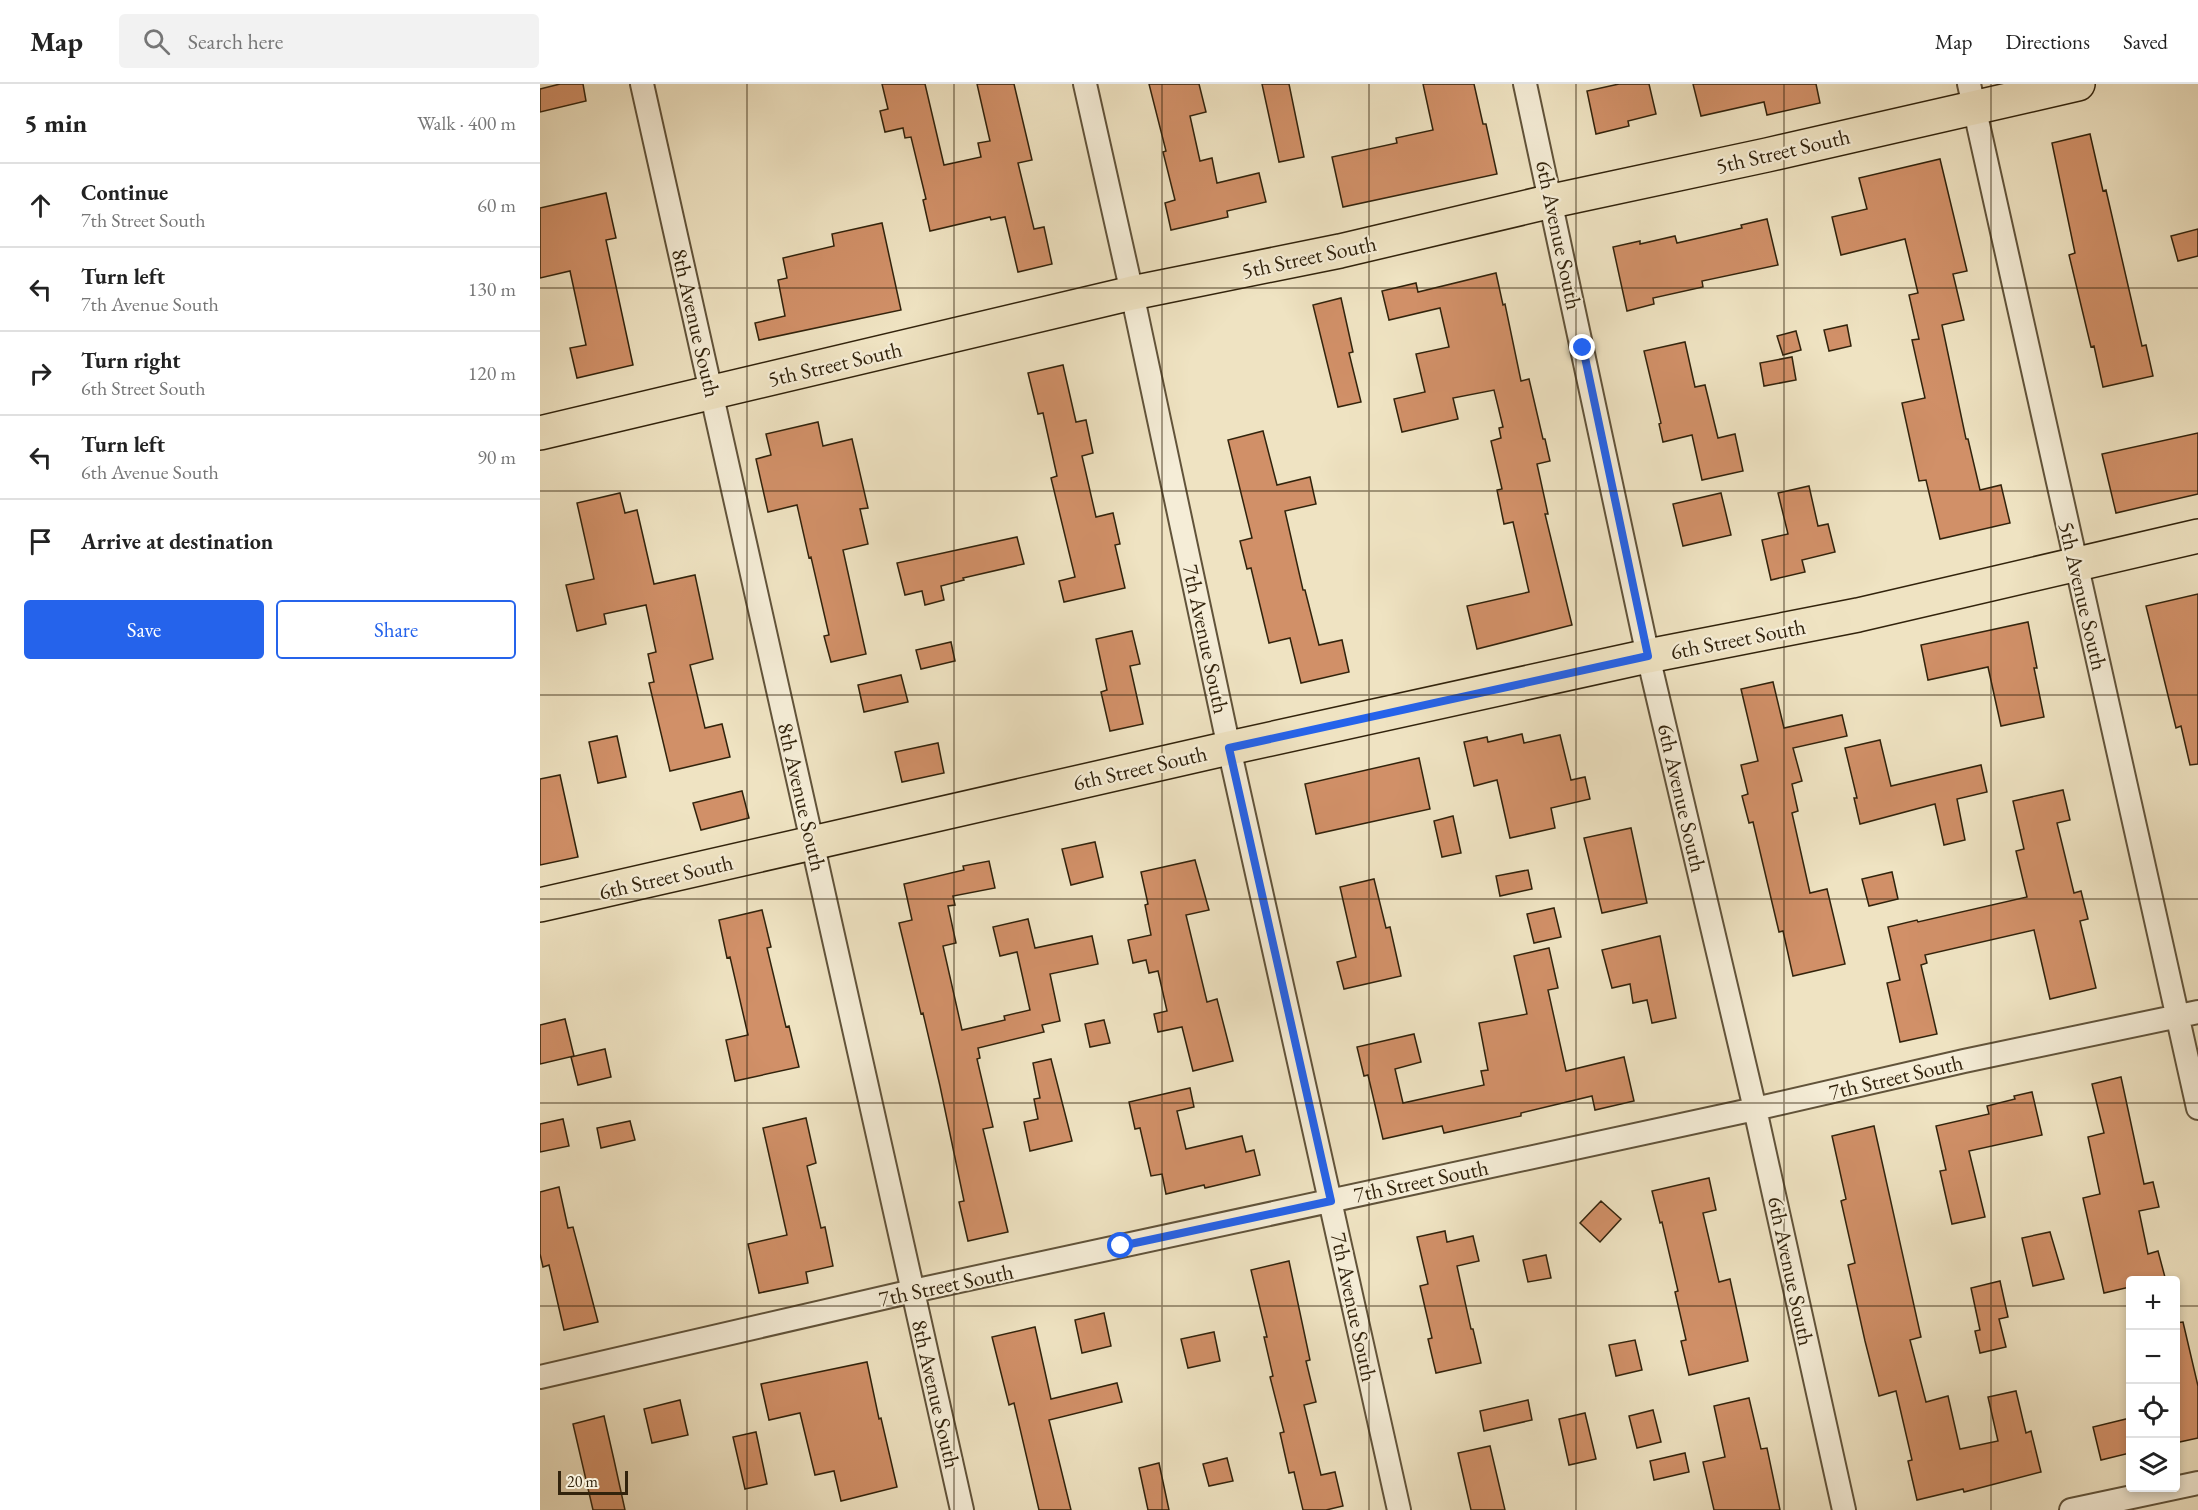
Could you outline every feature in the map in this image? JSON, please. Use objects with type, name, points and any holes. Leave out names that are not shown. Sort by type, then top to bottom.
[{"type":"main road","name":"5th Street South","points":[[540,433],[1132,293],[1340,251],[1552,201],[1767,155],[1972,96],[2078,84]]},
{"type":"main road","name":"6th Street South","points":[[540,905],[1229,748],[1648,656],[1858,615],[2198,536]]},
{"type":"street","name":"8th Avenue South","points":[[642,84],[962,1510]]},
{"type":"street","name":"7th Avenue South","points":[[1085,84],[1229,748],[1399,1510]]},
{"type":"street","name":"6th Avenue South","points":[[1525,84],[1648,656],[1755,1109],[1844,1510]]},
{"type":"street","name":"5th Avenue South","points":[[1972,96],[2076,565],[2188,1015],[2198,1108]]},
{"type":"street","name":"7th Street South","points":[[540,1377],[913,1291],[1755,1109],[1964,1061],[2188,1015]]},
{"type":"street","points":[[2071,1510],[2198,1483]]},
{"type":"building","points":[[560,84],[583,84],[586,101],[540,112],[540,89]]},
{"type":"building","points":[[882,84],[925,84],[944,165],[981,157],[978,143],[990,141],[977,84],[1014,84],[1032,160],[1018,163],[1034,229],[1044,227],[1052,264],[1018,272],[1005,217],[991,220],[990,217],[930,231],[923,200],[926,199],[911,137],[905,138],[903,128],[885,132],[880,111],[888,109]]},
{"type":"building","points":[[1149,84],[1199,84],[1206,112],[1190,116],[1200,161],[1212,158],[1217,183],[1259,173],[1266,202],[1227,211],[1228,217],[1171,230],[1165,203],[1175,200],[1163,152],[1166,151]]},
{"type":"building","points":[[1262,84],[1289,84],[1304,157],[1279,162]]},
{"type":"building","points":[[1423,84],[1474,84],[1497,174],[1343,207],[1332,157],[1397,143],[1396,138],[1433,130]]},
{"type":"building","points":[[1619,84],[1649,84],[1656,114],[1628,121],[1629,126],[1596,134],[1587,91]]},
{"type":"building","points":[[1693,84],[1816,84],[1820,103],[1767,115],[1764,102],[1701,116]]},
{"type":"building","points":[[2090,134],[2103,191],[2106,190],[2142,346],[2146,345],[2153,376],[2103,387],[2069,255],[2075,253],[2052,143]]},
{"type":"building","points":[[1940,159],[1967,271],[1953,274],[1964,320],[1942,325],[1966,439],[1968,439],[1980,490],[2001,485],[2010,523],[1940,539],[1926,480],[1919,481],[1902,403],[1925,398],[1912,340],[1919,339],[1909,295],[1918,293],[1905,239],[1841,255],[1832,217],[1867,209],[1859,178]]},
{"type":"building","points":[[606,193],[616,238],[606,240],[633,365],[577,378],[570,348],[586,345],[570,271],[540,278],[540,208]]},
{"type":"building","points":[[1767,219],[1778,265],[1702,281],[1703,287],[1653,298],[1654,304],[1627,311],[1613,247],[1675,236],[1677,243],[1742,228],[1741,225]]},
{"type":"building","points":[[882,223],[901,310],[759,340],[755,323],[785,316],[778,280],[787,278],[783,258],[834,246],[832,234]]},
{"type":"building","points":[[2198,229],[2198,256],[2178,261],[2171,236]]},
{"type":"building","points":[[1496,273],[1521,381],[1529,379],[1550,461],[1537,464],[1548,514],[1545,514],[1572,625],[1477,649],[1467,606],[1529,592],[1513,522],[1504,524],[1497,490],[1502,489],[1491,441],[1501,438],[1499,428],[1503,427],[1494,390],[1453,398],[1458,419],[1402,432],[1394,399],[1425,392],[1416,354],[1449,347],[1440,308],[1389,320],[1382,291],[1416,283],[1418,292]]},
{"type":"building","points":[[1341,298],[1353,352],[1349,353],[1361,402],[1338,407],[1313,305]]},
{"type":"building","points":[[1847,325],[1851,346],[1829,351],[1824,330]]},
{"type":"building","points":[[1796,331],[1801,350],[1783,355],[1777,336]]},
{"type":"building","points":[[1685,342],[1695,387],[1705,385],[1718,438],[1735,434],[1743,471],[1702,480],[1692,435],[1663,442],[1659,424],[1661,423],[1644,351]]},
{"type":"building","points":[[1792,357],[1796,380],[1764,386],[1760,363]]},
{"type":"building","points":[[1063,365],[1076,422],[1086,420],[1093,453],[1082,456],[1096,517],[1113,513],[1120,544],[1115,545],[1125,588],[1064,602],[1059,581],[1075,577],[1051,478],[1057,476],[1043,413],[1038,414],[1028,373]]},
{"type":"building","points":[[818,422],[823,446],[852,439],[868,508],[860,509],[868,544],[843,550],[866,654],[831,662],[824,636],[829,635],[797,505],[768,512],[756,459],[771,455],[766,434]]},
{"type":"building","points":[[1263,431],[1277,485],[1310,477],[1316,504],[1285,511],[1303,590],[1305,590],[1319,645],[1342,640],[1349,672],[1301,683],[1290,638],[1269,643],[1251,568],[1247,569],[1240,541],[1252,538],[1228,440]]},
{"type":"building","points":[[2198,433],[2198,494],[2116,513],[2102,454]]},
{"type":"building","points":[[1809,486],[1818,526],[1828,524],[1835,552],[1802,560],[1805,572],[1771,580],[1762,540],[1788,534],[1778,493]]},
{"type":"building","points":[[620,493],[625,513],[637,510],[654,584],[695,575],[713,659],[690,665],[705,728],[722,724],[730,757],[670,771],[649,683],[654,682],[648,654],[656,652],[646,605],[604,614],[606,624],[577,631],[566,585],[594,579],[577,503]]},
{"type":"building","points":[[1721,493],[1731,535],[1683,546],[1673,504]]},
{"type":"building","points":[[1017,537],[1024,564],[963,578],[964,580],[941,586],[944,600],[925,605],[922,591],[905,595],[897,563]]},
{"type":"building","points":[[2198,594],[2198,764],[2190,765],[2181,726],[2176,728],[2146,606]]},
{"type":"building","points":[[2028,622],[2044,717],[2001,726],[1988,667],[1928,680],[1921,645]]},
{"type":"building","points":[[1132,631],[1140,664],[1130,666],[1143,724],[1110,731],[1101,692],[1107,690],[1096,639]]},
{"type":"building","points":[[951,642],[955,661],[921,669],[916,650]]},
{"type":"building","points":[[901,675],[908,702],[864,712],[858,685]]},
{"type":"building","points":[[1773,682],[1784,728],[1842,715],[1847,736],[1793,748],[1802,781],[1792,784],[1798,811],[1792,813],[1810,893],[1827,889],[1845,964],[1793,976],[1783,931],[1779,932],[1753,822],[1749,823],[1742,796],[1748,794],[1741,765],[1758,761],[1741,689]]},
{"type":"building","points":[[1522,734],[1524,743],[1560,735],[1571,780],[1585,777],[1590,799],[1551,808],[1555,828],[1510,838],[1497,780],[1474,786],[1464,742],[1487,737],[1488,742]]},
{"type":"building","points":[[617,736],[626,777],[598,783],[589,742]]},
{"type":"building","points":[[1880,740],[1891,786],[1981,765],[1987,792],[1957,799],[1965,840],[1944,845],[1935,804],[1860,824],[1854,798],[1857,798],[1845,748]]},
{"type":"building","points":[[938,743],[944,773],[902,782],[895,752]]},
{"type":"building","points":[[1419,758],[1430,809],[1316,834],[1305,784]]},
{"type":"building","points":[[560,775],[578,857],[540,865],[540,779]]},
{"type":"building","points":[[2063,790],[2070,820],[2057,823],[2074,893],[2081,891],[2088,919],[2080,921],[2096,988],[2050,999],[2034,930],[1925,955],[1927,963],[1921,965],[1937,1034],[1900,1042],[1887,983],[1900,980],[1888,927],[2027,897],[2016,851],[2024,849],[2013,801]]},
{"type":"building","points":[[742,791],[749,818],[701,830],[693,803]]},
{"type":"building","points":[[1453,816],[1461,853],[1442,857],[1434,821]]},
{"type":"building","points":[[1631,828],[1647,903],[1602,913],[1584,838]]},
{"type":"building","points":[[1095,842],[1103,877],[1071,885],[1062,849]]},
{"type":"building","points":[[1195,860],[1209,910],[1186,915],[1207,1002],[1217,999],[1233,1061],[1193,1071],[1182,1027],[1158,1032],[1154,1014],[1167,1011],[1158,971],[1149,973],[1146,960],[1133,963],[1128,940],[1151,935],[1145,905],[1148,904],[1141,872]]},
{"type":"building","points":[[989,861],[995,888],[953,896],[955,905],[948,906],[956,943],[943,946],[962,1030],[1005,1020],[1004,1016],[1030,1010],[1017,952],[1000,956],[993,927],[1028,919],[1035,948],[1092,936],[1098,964],[1050,974],[1060,1021],[1042,1025],[1044,1032],[978,1048],[980,1058],[977,1059],[993,1127],[983,1129],[1008,1232],[968,1241],[959,1202],[964,1201],[940,1086],[899,923],[912,920],[904,884],[964,870],[963,866]]},
{"type":"building","points":[[1528,870],[1532,889],[1500,896],[1496,876]]},
{"type":"building","points":[[1892,872],[1898,899],[1869,906],[1862,879]]},
{"type":"building","points":[[1374,879],[1386,928],[1390,927],[1401,976],[1344,989],[1337,962],[1356,957],[1340,887]]},
{"type":"building","points":[[1554,908],[1561,937],[1534,943],[1527,914]]},
{"type":"building","points":[[762,910],[771,947],[767,948],[786,1027],[789,1026],[799,1067],[735,1081],[726,1040],[748,1035],[719,920]]},
{"type":"building","points":[[1660,936],[1676,1018],[1652,1023],[1647,1000],[1633,1003],[1630,984],[1612,988],[1602,950]]},
{"type":"building","points":[[1549,948],[1558,988],[1548,990],[1566,1071],[1624,1057],[1634,1101],[1595,1110],[1592,1096],[1521,1113],[1521,1116],[1444,1133],[1442,1126],[1383,1139],[1368,1075],[1364,1076],[1357,1047],[1414,1034],[1421,1062],[1395,1069],[1403,1103],[1484,1085],[1481,1071],[1488,1070],[1479,1023],[1527,1014],[1514,956]]},
{"type":"building","points":[[565,1019],[574,1056],[540,1064],[540,1025]]},
{"type":"building","points":[[1104,1020],[1110,1043],[1090,1047],[1085,1024]]},
{"type":"building","points":[[605,1049],[611,1077],[578,1085],[571,1057]]},
{"type":"building","points":[[1051,1059],[1072,1141],[1030,1151],[1024,1122],[1038,1119],[1034,1099],[1040,1098],[1033,1063]]},
{"type":"building","points":[[2121,1077],[2144,1184],[2153,1182],[2159,1207],[2139,1211],[2148,1254],[2158,1251],[2165,1276],[2126,1276],[2126,1288],[2104,1293],[2083,1198],[2100,1194],[2088,1137],[2104,1133],[2092,1084]]},
{"type":"building","points":[[1190,1088],[1194,1107],[1177,1111],[1186,1149],[1242,1136],[1246,1152],[1254,1150],[1260,1175],[1205,1188],[1204,1185],[1166,1194],[1162,1174],[1151,1176],[1140,1128],[1135,1129],[1129,1102]]},
{"type":"building","points":[[2032,1092],[2042,1135],[1969,1151],[1985,1217],[1952,1224],[1940,1171],[1946,1170],[1936,1126],[1989,1114],[1987,1106]]},
{"type":"building","points":[[806,1118],[816,1163],[807,1166],[821,1228],[825,1227],[833,1266],[806,1272],[808,1283],[759,1293],[748,1244],[787,1235],[763,1128]]},
{"type":"building","points":[[563,1119],[569,1146],[540,1152],[540,1124]]},
{"type":"building","points":[[630,1121],[635,1140],[601,1148],[597,1128]]},
{"type":"building","points":[[1874,1126],[1921,1337],[1910,1340],[1926,1402],[1948,1396],[1960,1449],[1998,1441],[1988,1397],[2016,1391],[2026,1433],[2031,1431],[2041,1472],[1964,1492],[1963,1489],[1917,1500],[1908,1461],[1912,1460],[1896,1391],[1879,1396],[1865,1341],[1848,1265],[1855,1263],[1841,1201],[1846,1199],[1832,1136]]},
{"type":"building","points":[[1709,1178],[1716,1210],[1703,1213],[1719,1282],[1730,1279],[1748,1361],[1689,1375],[1681,1341],[1686,1340],[1675,1292],[1678,1291],[1662,1222],[1660,1223],[1652,1191]]},
{"type":"building","points":[[559,1187],[568,1228],[573,1227],[598,1322],[564,1330],[549,1265],[543,1267],[540,1254],[540,1192]]},
{"type":"building","points":[[1601,1201],[1621,1219],[1600,1242],[1580,1223]]},
{"type":"building","points":[[1445,1231],[1447,1242],[1473,1236],[1479,1261],[1457,1266],[1481,1363],[1436,1373],[1428,1339],[1432,1338],[1420,1286],[1428,1284],[1417,1237]]},
{"type":"building","points":[[2050,1232],[2064,1279],[2033,1286],[2022,1238]]},
{"type":"building","points":[[1546,1255],[1551,1278],[1528,1282],[1523,1260]]},
{"type":"building","points":[[1289,1261],[1310,1360],[1306,1361],[1316,1402],[1304,1405],[1321,1475],[1335,1472],[1343,1506],[1326,1510],[1303,1510],[1294,1472],[1289,1473],[1280,1433],[1284,1432],[1270,1377],[1273,1376],[1264,1337],[1267,1337],[1251,1270]]},
{"type":"building","points":[[2000,1281],[2008,1317],[1999,1319],[2006,1347],[1980,1353],[1975,1331],[1980,1330],[1971,1288]]},
{"type":"building","points":[[1104,1313],[1111,1346],[1082,1353],[1075,1320]]},
{"type":"building","points":[[2180,1322],[2183,1322],[2198,1386],[2198,1438],[2180,1442],[2180,1330]]},
{"type":"building","points":[[1035,1327],[1051,1399],[1117,1383],[1122,1402],[1049,1420],[1071,1510],[1039,1510],[1014,1403],[1009,1405],[992,1337]]},
{"type":"building","points":[[1214,1332],[1220,1361],[1188,1368],[1181,1339]]},
{"type":"building","points":[[1635,1340],[1642,1370],[1616,1376],[1609,1345]]},
{"type":"building","points":[[867,1362],[897,1487],[841,1501],[834,1471],[815,1475],[800,1413],[769,1420],[761,1384]]},
{"type":"building","points":[[1749,1398],[1761,1449],[1767,1448],[1780,1510],[1714,1510],[1703,1462],[1725,1457],[1714,1406]]},
{"type":"building","points":[[680,1400],[688,1435],[652,1443],[644,1409]]},
{"type":"building","points":[[1528,1400],[1532,1420],[1484,1431],[1480,1411]]},
{"type":"building","points":[[1653,1410],[1661,1442],[1637,1448],[1629,1416]]},
{"type":"building","points":[[1585,1413],[1596,1459],[1569,1465],[1559,1419]]},
{"type":"building","points":[[604,1416],[625,1510],[593,1510],[573,1424]]},
{"type":"building","points":[[2126,1419],[2126,1454],[2101,1460],[2093,1427]]},
{"type":"building","points":[[756,1432],[767,1484],[745,1489],[733,1437]]},
{"type":"building","points":[[1490,1446],[1505,1510],[1471,1510],[1458,1453]]},
{"type":"building","points":[[1685,1453],[1689,1472],[1654,1480],[1650,1461]]},
{"type":"building","points":[[1227,1458],[1233,1481],[1209,1486],[1203,1464]]},
{"type":"building","points":[[1159,1463],[1169,1510],[1148,1510],[1139,1468]]},
{"type":"route","points":[[1121,1246],[1331,1201],[1229,748],[1648,656],[1583,348]]}]
